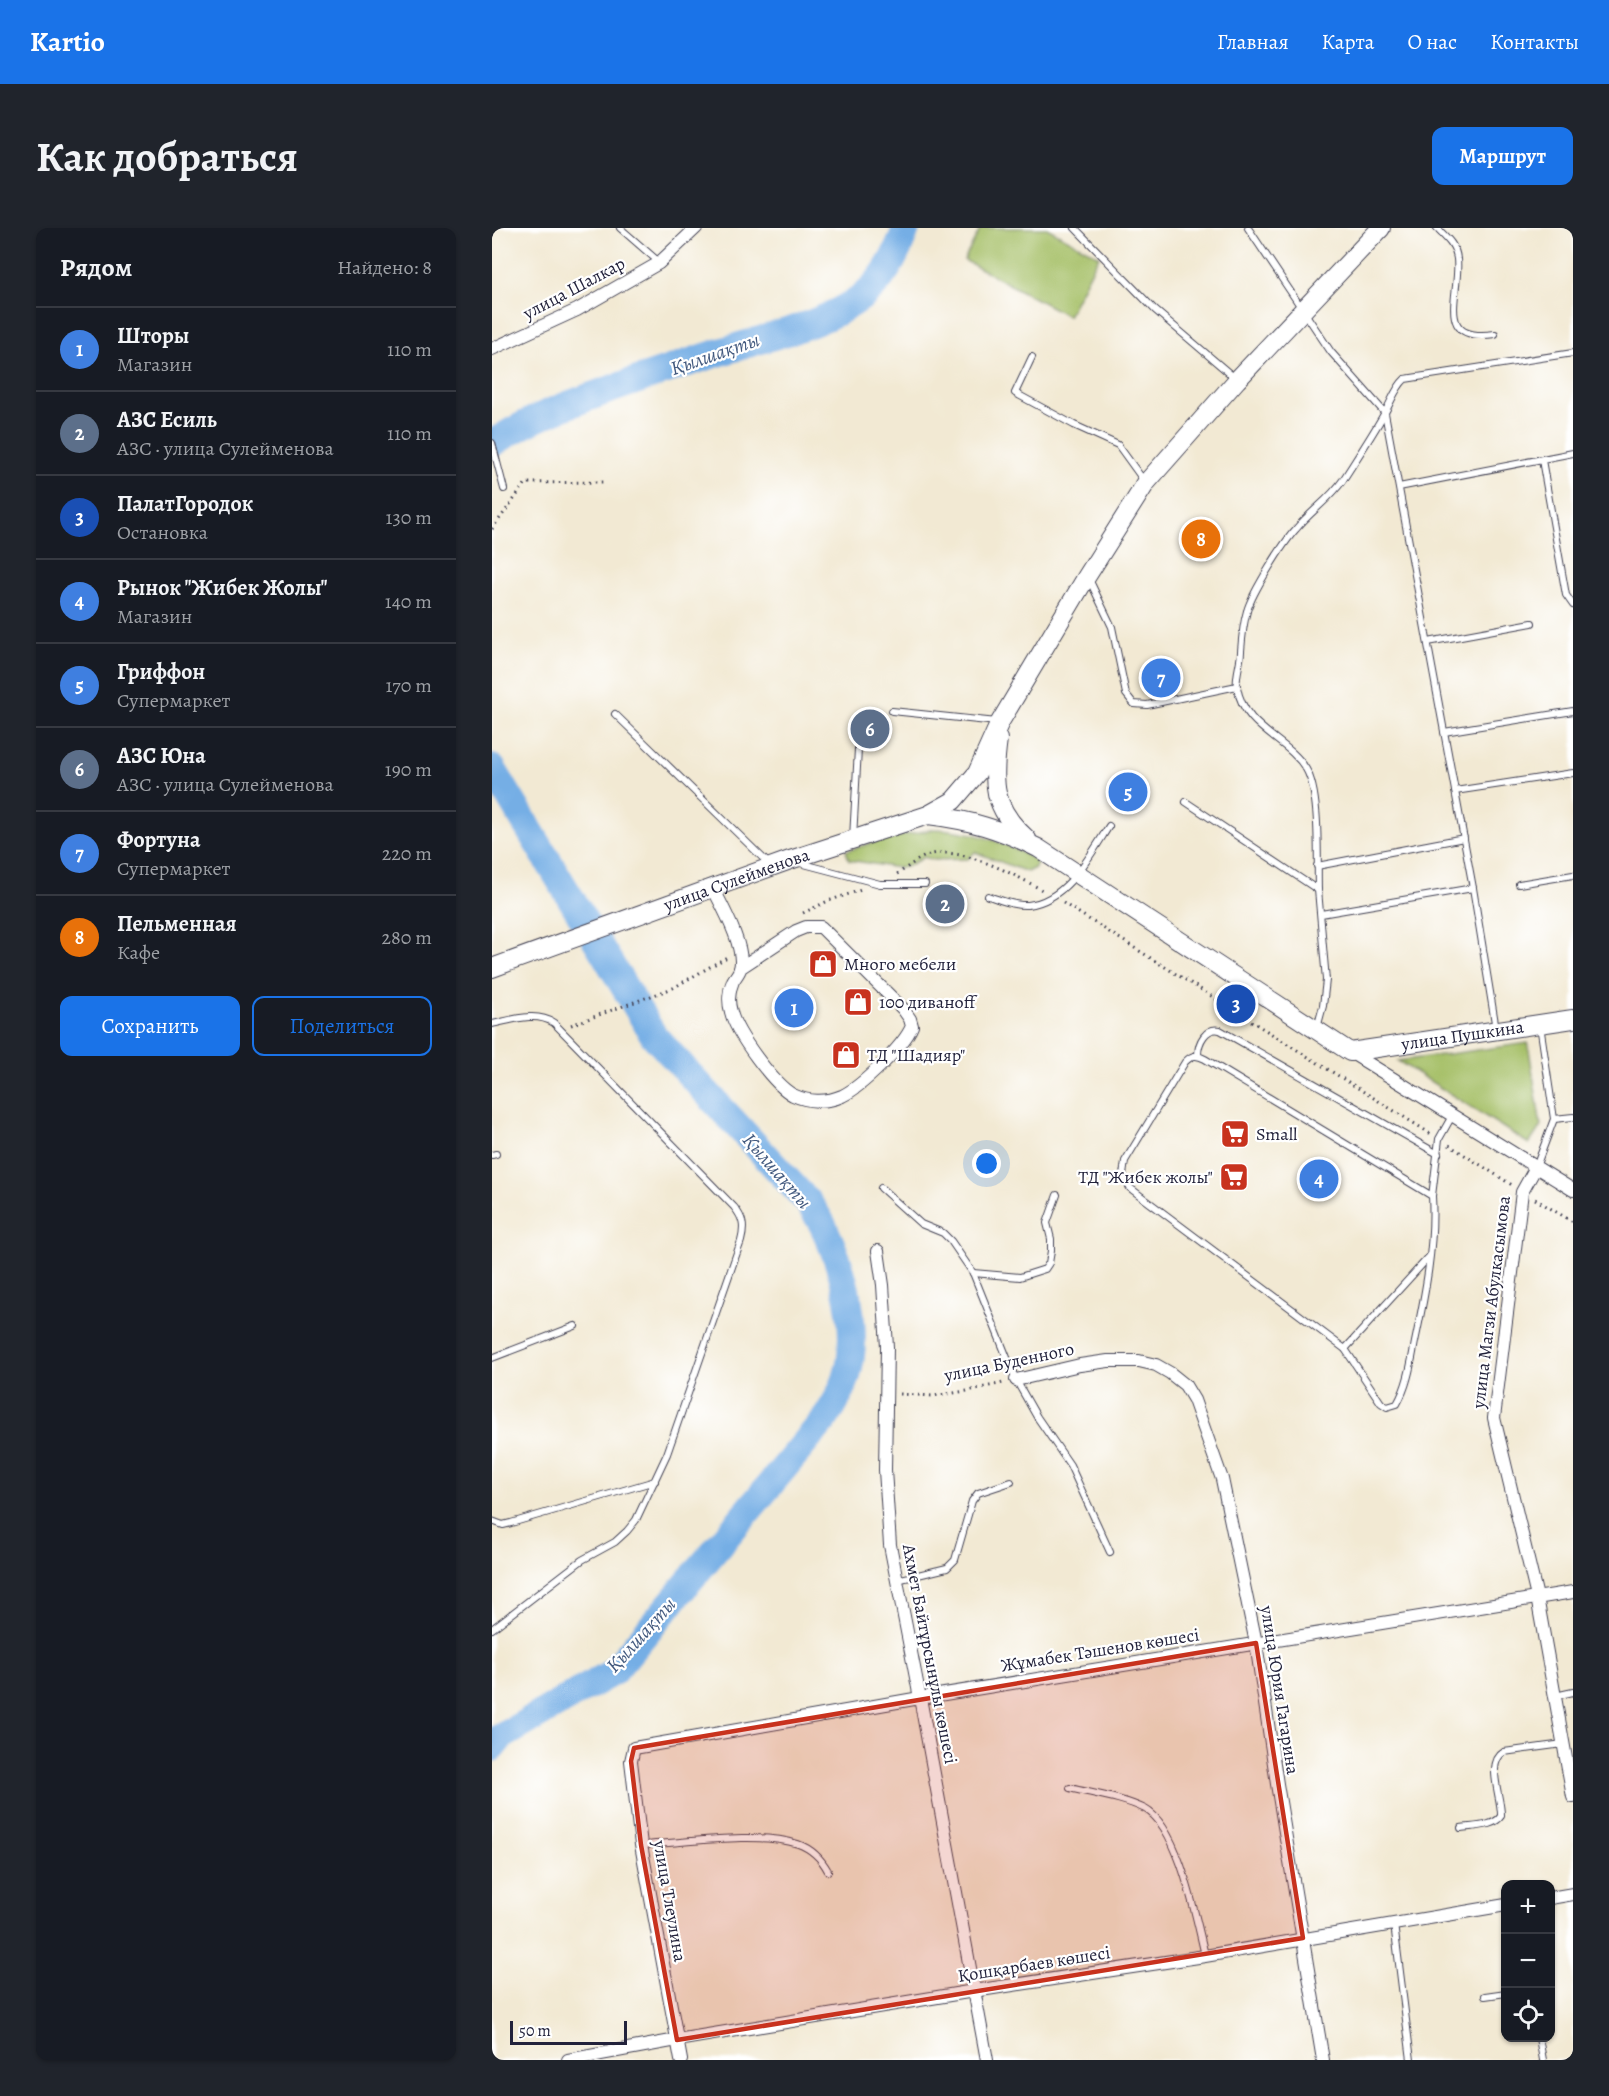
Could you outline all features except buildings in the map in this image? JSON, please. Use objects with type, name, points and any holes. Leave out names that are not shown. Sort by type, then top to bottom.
[{"type":"street","name":"улица Шалкар","points":[[492,350],[577,310],[659,263],[696,228]]},
{"type":"street","points":[[928,815],[947,805],[963,791],[977,773],[1000,722],[1087,576],[1146,483],[1237,380],[1381,228]]},
{"type":"street","points":[[1000,722],[995,762],[996,795],[1007,818],[1038,848]]},
{"type":"street","points":[[928,815],[992,827],[1038,848],[1316,1031],[1573,1190]]},
{"type":"street","name":"улица Сулейменова","points":[[492,968],[790,860],[928,815]]},
{"type":"street","points":[[713,888],[735,933],[739,950],[740,968],[729,996],[730,1011],[748,1048],[790,1094],[806,1100],[821,1101],[840,1097],[854,1089],[896,1049],[912,1026],[903,1009],[821,927],[806,927],[796,931],[740,968]]},
{"type":"street","name":"улица Пушкина","points":[[1350,1052],[1573,1019]]},
{"type":"street","name":"улица Магзи Абулкасымова","points":[[1536,1167],[1522,1192],[1494,1418],[1537,1597],[1573,1797]]},
{"type":"street","name":"Ахмет Байтұрсынұлы көшесі","points":[[878,1251],[883,1285],[886,1347],[887,1511],[890,1545],[987,2060]]},
{"type":"street","name":"улица Буденного","points":[[1016,1380],[1080,1365],[1108,1361],[1139,1361]]},
{"type":"street","name":"улица Юрия Гагарина","points":[[1139,1361],[1156,1365],[1185,1385],[1194,1400],[1222,1479],[1256,1643],[1323,2060]]},
{"type":"street","name":"Жұмабек Тәшенов көшесі","points":[[634,1748],[920,1698],[1573,1592]]},
{"type":"street","name":"улица Тлеулина","points":[[634,1748],[630,1761],[640,1845],[681,2060]]},
{"type":"street","points":[[1555,1897],[1573,1894]]},
{"type":"street","name":"Қошқарбаев көшесі","points":[[568,2060],[677,2040],[1205,1956],[1501,1906]]},
{"type":"lane","points":[[620,228],[659,263]]},
{"type":"lane","points":[[1075,228],[1155,310],[1237,380]]},
{"type":"lane","points":[[1248,228],[1266,257],[1304,308],[1331,352],[1385,413],[1464,838],[1496,1029]]},
{"type":"lane","points":[[1437,228],[1452,243],[1457,257],[1454,309],[1459,327],[1464,333],[1471,335],[1495,334]]},
{"type":"lane","points":[[1316,1031],[1323,1006],[1326,980],[1318,890],[1314,791],[1307,771],[1296,756],[1272,737],[1244,706],[1237,686],[1242,629],[1247,608],[1294,530],[1327,500],[1341,482],[1405,379],[1573,353]]},
{"type":"lane","points":[[1032,357],[1015,393],[1074,425],[1118,445],[1146,483]]},
{"type":"lane","points":[[492,442],[504,489]]},
{"type":"lane","points":[[1399,487],[1573,453]]},
{"type":"lane","points":[[1542,460],[1566,595],[1573,604]]},
{"type":"lane","points":[[1087,576],[1112,627],[1126,694],[1134,704],[1147,705],[1237,686]]},
{"type":"lane","points":[[1428,642],[1532,623]]},
{"type":"lane","points":[[892,711],[1000,722]]},
{"type":"lane","points":[[1444,732],[1573,711]]},
{"type":"lane","points":[[615,714],[773,867]]},
{"type":"lane","points":[[852,840],[858,749]]},
{"type":"lane","points":[[1455,791],[1573,772]]},
{"type":"lane","points":[[1186,802],[1318,890]]},
{"type":"lane","points":[[988,896],[1009,903],[1028,905],[1052,896],[1078,874],[1109,826]]},
{"type":"lane","points":[[1317,866],[1464,838]]},
{"type":"lane","points":[[790,860],[880,884],[925,884]]},
{"type":"lane","points":[[1519,884],[1573,875]]},
{"type":"lane","points":[[1321,914],[1473,888]]},
{"type":"lane","points":[[492,1024],[537,1017],[549,1020],[561,1029],[734,1206],[744,1225],[741,1240],[667,1454],[636,1520],[615,1542],[582,1560],[492,1629]]},
{"type":"lane","points":[[1536,1167],[1554,1119],[1540,1023]]},
{"type":"lane","points":[[1198,1055],[1198,1044],[1209,1031],[1220,1030],[1438,1154]]},
{"type":"lane","points":[[1432,1196],[1198,1055],[1191,1056],[1185,1062],[1125,1161],[1123,1175],[1130,1188],[1345,1348],[1381,1403],[1387,1407],[1397,1404],[1409,1372],[1429,1258],[1433,1213],[1432,1196],[1439,1139],[1452,1116]]},
{"type":"lane","points":[[1554,1119],[1573,1117]]},
{"type":"lane","points":[[881,1188],[921,1224],[943,1233],[973,1273],[1016,1380],[1037,1417],[1070,1465],[1110,1552]]},
{"type":"lane","points":[[973,1273],[1020,1277],[1045,1269],[1049,1263],[1051,1251],[1047,1223],[1057,1195]]},
{"type":"lane","points":[[1345,1348],[1429,1258]]},
{"type":"lane","points":[[492,1358],[574,1326]]},
{"type":"lane","points":[[492,1521],[503,1525],[655,1481]]},
{"type":"lane","points":[[897,1581],[947,1568],[955,1560],[972,1501],[978,1493],[1011,1482]]},
{"type":"lane","points":[[1555,1696],[1573,1692]]},
{"type":"lane","points":[[1461,1828],[1499,1820],[1501,1816],[1494,1769],[1496,1759],[1500,1755],[1504,1752],[1563,1743]]},
{"type":"lane","points":[[1070,1788],[1146,1809],[1157,1818],[1176,1851],[1205,1956]]},
{"type":"lane","points":[[640,1845],[751,1838],[783,1841],[799,1844],[812,1851],[821,1859],[828,1871]]},
{"type":"lane","points":[[1394,1923],[1411,2060]]},
{"type":"lane","points":[[1485,1996],[1501,1994]]},
{"type":"lane","points":[[1540,2042],[1543,2060]]},
{"type":"path","points":[[492,530],[526,483],[604,482]]},
{"type":"path","points":[[801,914],[828,901],[880,884],[929,854],[962,854],[1020,877],[1573,1222]]},
{"type":"path","points":[[561,1029],[673,988],[739,950]]},
{"type":"path","name":"улица Буденного","points":[[886,1393],[932,1396],[1016,1380]]},
{"type":"highlighted area","points":[[1256,1643],[1303,1938],[677,2040],[641,1845],[631,1761],[634,1748]]},
{"type":"green space","points":[[981,228],[1047,228],[1099,256],[1068,316],[964,260]]},
{"type":"green space","points":[[935,829],[975,835],[1013,848],[1037,861],[1035,868],[1027,872],[975,852],[968,859],[934,860],[924,857],[906,867],[898,868],[849,860],[846,851],[884,839]]},
{"type":"green space","points":[[1528,1043],[1541,1126],[1529,1144],[1398,1061]]},
{"type":"waterway","name":"Қылшақты","points":[[492,444],[541,416],[575,402],[696,360],[802,327],[834,314],[863,296],[884,274],[899,247],[906,228]]},
{"type":"waterway","name":"Қылшақты","points":[[492,768],[654,1036],[808,1202],[819,1219],[832,1247],[844,1283],[849,1303],[852,1342],[846,1379],[824,1420],[613,1672],[501,1737],[492,1748]]},
{"type":"place","name":"Пельменная","points":[[1201,539]]},
{"type":"place","name":"Фортуна","points":[[1161,678]]},
{"type":"place","name":"АЗС Юна","points":[[870,729]]},
{"type":"place","name":"Гриффон","points":[[1128,792]]},
{"type":"place","name":"АЗС Есиль","points":[[945,904]]},
{"type":"place","name":"Много мебели","points":[[823,964]]},
{"type":"place","name":"100 диваноff","points":[[858,1002]]},
{"type":"place","name":"ПалатГородок","points":[[1236,1004]]},
{"type":"place","name":"Шторы","points":[[794,1008]]},
{"type":"place","name":"ТД \"Шадияр\"","points":[[846,1055]]},
{"type":"place","name":"Small","points":[[1235,1134]]},
{"type":"place","name":"ТД \"Жибек жолы\"","points":[[1234,1177]]},
{"type":"place","name":"Рынок \"Жибек Жолы\"","points":[[1319,1179]]}]
